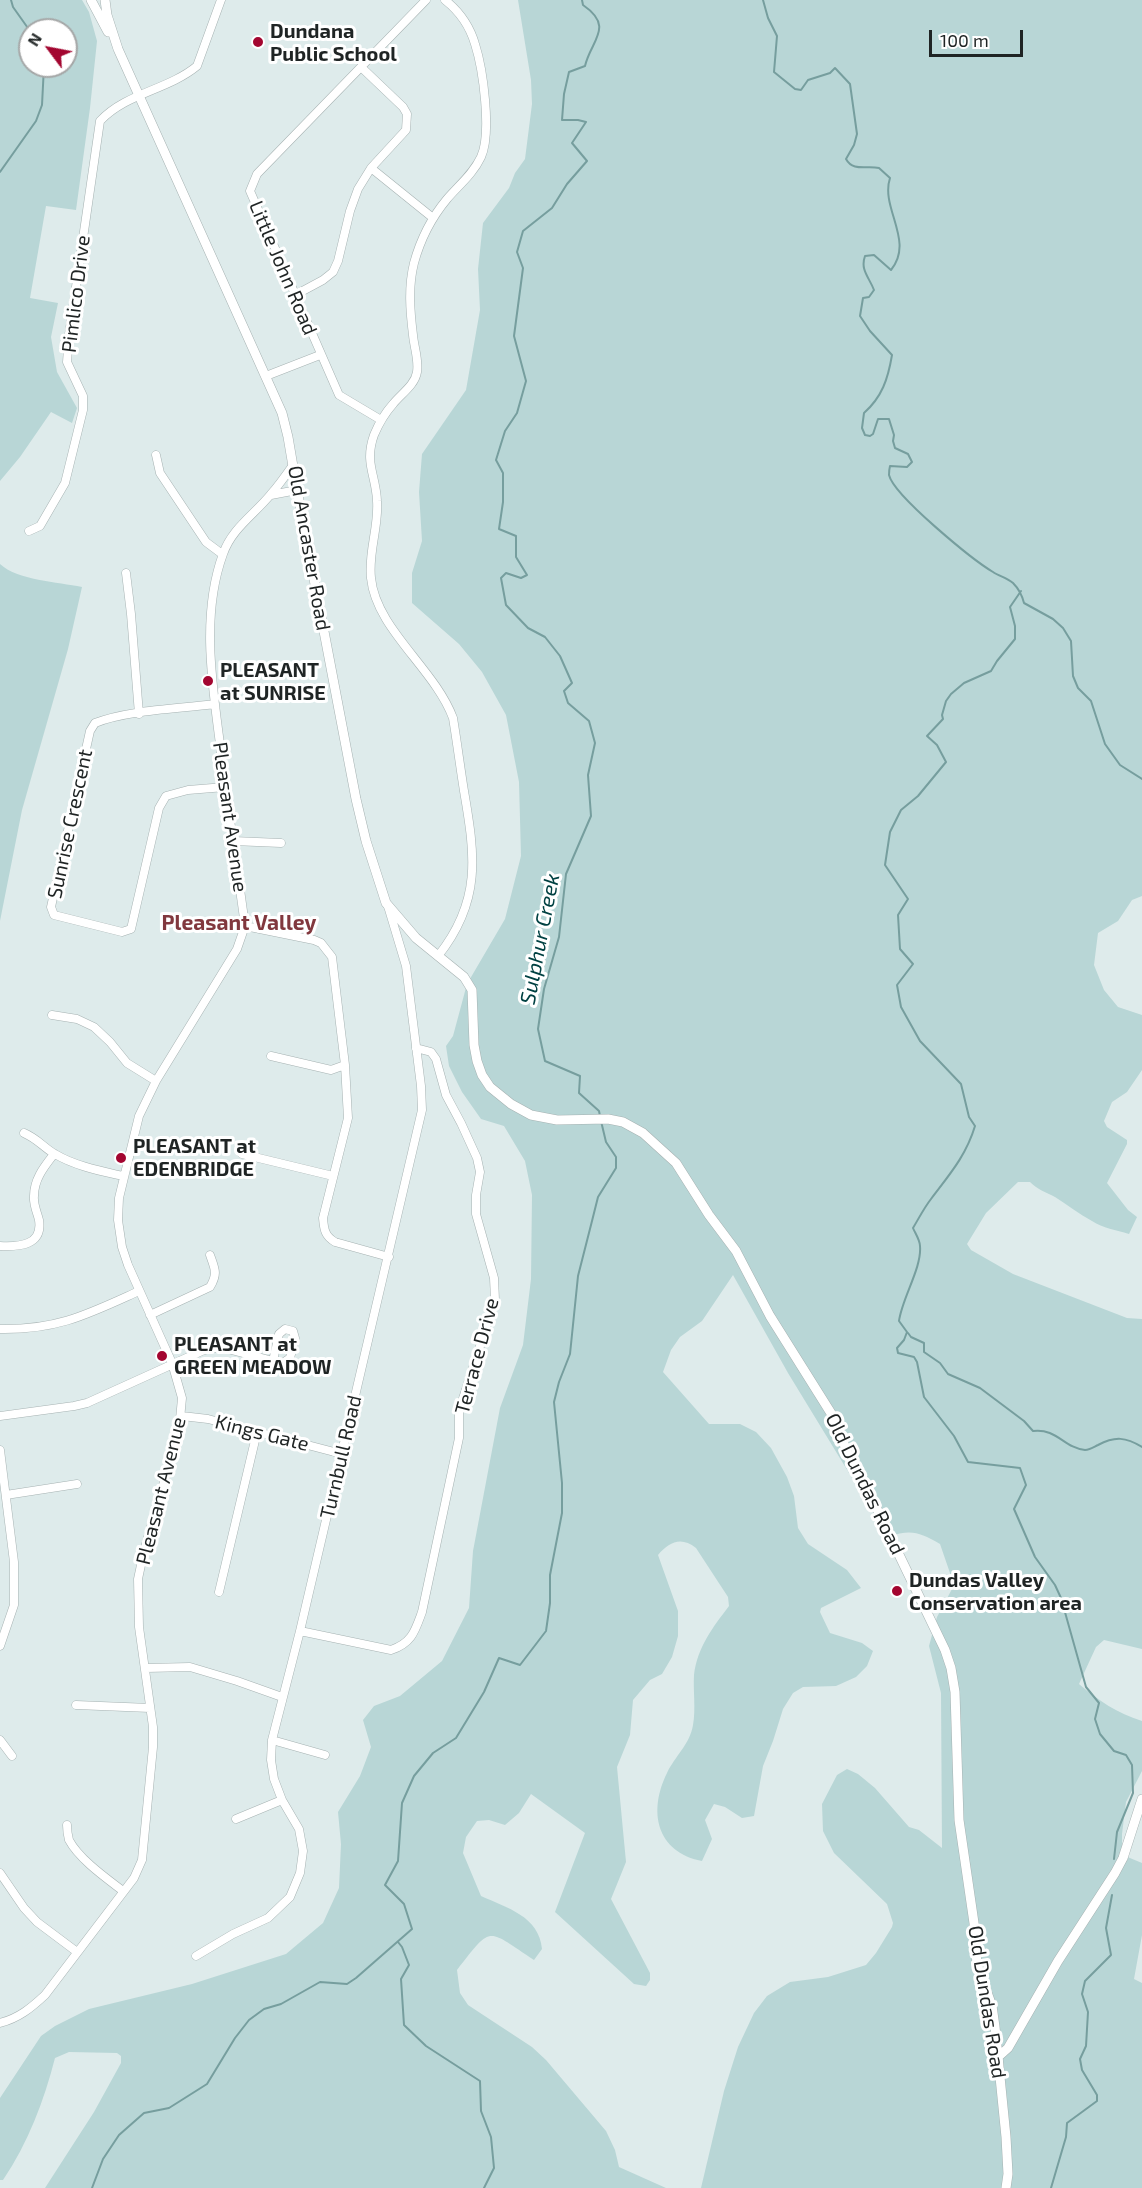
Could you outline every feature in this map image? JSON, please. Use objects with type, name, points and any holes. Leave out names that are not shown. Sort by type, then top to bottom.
[{"type":"street","points":[[91,0],[118,50]]},
{"type":"street","name":"Old Ancaster Road","points":[[105,0],[106,15],[118,50],[282,413],[356,799],[366,841],[386,903],[416,938],[464,977],[472,990],[474,1045],[482,1075],[490,1087],[511,1104],[531,1115],[557,1120],[589,1120]]},
{"type":"street","name":"Pimlico Drive","points":[[29,531],[40,526],[66,483],[83,410],[83,396],[67,362],[100,121],[109,111],[197,66],[221,0]]},
{"type":"street","name":"Little John Road","points":[[381,420],[339,395],[320,354],[297,294],[250,191],[257,174],[426,0]]},
{"type":"street","points":[[438,956],[451,940],[464,911],[471,884],[473,845],[453,718],[448,705],[384,614],[376,599],[371,578],[377,501],[369,465],[371,446],[381,420],[412,384],[417,372],[410,312],[410,287],[414,263],[422,240],[446,200],[471,173],[482,155],[486,135],[486,114],[476,45],[459,13],[445,0]]},
{"type":"street","points":[[297,294],[333,272],[358,189],[371,168],[406,130],[407,114],[403,107],[361,67]]},
{"type":"street","points":[[371,168],[433,219]]},
{"type":"street","name":"Little John Road","points":[[266,376],[320,354]]},
{"type":"street","points":[[156,455],[160,473],[206,542],[222,554]]},
{"type":"street","name":"Pleasant Avenue","points":[[0,2023],[14,2019],[31,2009],[45,1995],[134,1878],[142,1860],[152,1772],[153,1727],[139,1627],[138,1579],[182,1416],[182,1398],[172,1364],[128,1265],[119,1229],[119,1198],[139,1116],[156,1081],[237,949],[245,926],[215,704],[210,628],[213,597],[222,554],[236,531],[271,495],[293,465]]},
{"type":"street","points":[[271,495],[297,490]]},
{"type":"street","points":[[126,573],[139,714]]},
{"type":"street","name":"Sunrise Crescent","points":[[215,704],[104,719],[94,723],[90,731],[51,907],[54,915],[122,932],[131,929],[159,808],[166,796],[188,790],[225,787]]},
{"type":"street","points":[[233,841],[281,843]]},
{"type":"street","name":"Turnbull Road","points":[[196,1956],[233,1934],[268,1918],[290,1897],[300,1873],[303,1851],[299,1829],[282,1800],[274,1779],[271,1760],[272,1740],[300,1631],[422,1110],[406,966],[386,903]]},
{"type":"street","points":[[245,926],[314,940],[321,943],[332,957],[345,1065],[348,1118],[323,1218],[324,1230],[327,1238],[335,1242],[389,1257]]},
{"type":"street","points":[[52,1015],[77,1019],[94,1027],[127,1063],[156,1081]]},
{"type":"street","name":"Terrace Drive","points":[[300,1631],[392,1650],[404,1646],[414,1633],[422,1612],[459,1438],[459,1411],[495,1300],[494,1278],[476,1214],[476,1195],[480,1172],[477,1158],[446,1095],[436,1059],[431,1052],[416,1048]]},
{"type":"street","points":[[271,1056],[331,1070],[345,1065]]},
{"type":"street","name":"Old Dundas Road","points":[[589,1120],[608,1119],[631,1125],[668,1154],[736,1251],[770,1316],[834,1418],[853,1467],[876,1507],[945,1650],[955,1692],[959,1820],[977,1965],[992,2006],[998,2057],[1007,2158],[1006,2188]]},
{"type":"street","points":[[24,1133],[37,1138],[54,1154],[73,1162],[123,1176]]},
{"type":"street","points":[[0,1246],[15,1247],[33,1242],[38,1236],[40,1227],[33,1197],[37,1178],[54,1154]]},
{"type":"street","points":[[242,1154],[333,1176]]},
{"type":"street","points":[[150,1315],[210,1287],[216,1278],[210,1255]]},
{"type":"street","points":[[0,1329],[26,1330],[51,1326],[83,1316],[139,1291]]},
{"type":"street","points":[[0,1416],[75,1406],[204,1350],[220,1347],[273,1361]]},
{"type":"street","name":"Kings Gate","points":[[182,1416],[208,1419],[342,1454]]},
{"type":"street","points":[[219,1592],[257,1432]]},
{"type":"street","points":[[0,1450],[14,1562],[14,1605],[0,1646]]},
{"type":"street","points":[[6,1495],[77,1484]]},
{"type":"street","points":[[146,1668],[177,1667],[200,1670],[237,1680],[282,1697]]},
{"type":"street","points":[[76,1705],[150,1708]]},
{"type":"street","points":[[0,1740],[12,1756]]},
{"type":"street","points":[[272,1740],[325,1755]]},
{"type":"street","points":[[998,2057],[1008,2048],[1058,1961],[1115,1873],[1123,1858],[1142,1799]]},
{"type":"street","points":[[236,1819],[282,1800]]},
{"type":"street","points":[[67,1825],[69,1839],[80,1854],[94,1869],[123,1892]]},
{"type":"street","points":[[0,1874],[37,1922],[77,1952]]},
{"type":"shaded area","points":[[0,0],[82,0],[89,12],[97,41],[76,210],[46,206],[30,298],[58,303],[51,337],[57,372],[77,408],[72,423],[51,412],[20,457],[0,481]]},
{"type":"shaded area","points":[[518,0],[1142,0],[1142,896],[1132,900],[1118,921],[1098,933],[1094,965],[1104,990],[1118,1007],[1142,1015],[1142,1070],[1127,1092],[1112,1102],[1104,1121],[1107,1127],[1127,1140],[1107,1183],[1128,1210],[1137,1217],[1129,1234],[1110,1229],[1087,1218],[1030,1182],[1018,1182],[986,1213],[967,1244],[971,1250],[1013,1274],[1127,1318],[1142,1319],[1142,1649],[1104,1640],[1096,1647],[1079,1684],[1109,1706],[1142,1721],[1142,1771],[1126,1802],[1122,1852],[1125,1856],[1142,1863],[1142,1935],[1134,1979],[1142,1983],[1142,2188],[701,2188],[724,2091],[738,2047],[754,2013],[767,1996],[790,1982],[828,1977],[866,1965],[892,1927],[893,1923],[887,1904],[834,1853],[823,1831],[822,1804],[837,1775],[847,1769],[858,1774],[875,1788],[909,1827],[919,1830],[942,1848],[941,1693],[929,1646],[937,1617],[952,1589],[950,1573],[940,1544],[915,1533],[888,1537],[788,1373],[733,1275],[702,1321],[680,1337],[671,1350],[663,1372],[709,1424],[740,1424],[756,1432],[771,1448],[787,1477],[794,1496],[798,1528],[808,1544],[847,1570],[861,1588],[821,1608],[820,1612],[830,1633],[862,1643],[873,1651],[867,1666],[856,1677],[836,1686],[803,1687],[793,1693],[783,1709],[763,1766],[754,1816],[742,1818],[725,1807],[714,1804],[705,1820],[712,1839],[702,1861],[687,1856],[674,1849],[660,1828],[658,1802],[667,1773],[686,1744],[693,1725],[694,1675],[698,1656],[712,1630],[729,1606],[728,1597],[696,1548],[691,1544],[676,1542],[666,1547],[658,1555],[678,1611],[678,1636],[672,1657],[662,1674],[650,1680],[633,1700],[630,1735],[617,1767],[626,1862],[611,1899],[650,1973],[650,1980],[646,1986],[634,1984],[555,1912],[585,1833],[531,1794],[519,1813],[505,1825],[489,1820],[477,1821],[466,1837],[463,1853],[481,1896],[511,1909],[528,1921],[540,1938],[542,1949],[534,1960],[498,1937],[485,1938],[457,1970],[460,1993],[468,2005],[532,2047],[546,2060],[606,2131],[615,2150],[619,2167],[666,2188],[45,2188],[94,2112],[121,2063],[121,2056],[117,2053],[69,2052],[55,2058],[46,2090],[28,2136],[12,2166],[3,2180],[0,2180],[0,2098],[41,2036],[55,2026],[89,2009],[192,1984],[286,1954],[323,1923],[339,1888],[341,1844],[338,1812],[360,1776],[371,1747],[363,1720],[374,1706],[400,1696],[442,1661],[469,1608],[473,1551],[500,1408],[523,1345],[531,1279],[532,1195],[525,1161],[504,1126],[481,1119],[462,1092],[449,1066],[446,1046],[453,1036],[467,984],[505,919],[521,856],[519,782],[506,715],[482,672],[459,644],[412,603],[412,573],[422,541],[419,492],[422,454],[466,390],[480,310],[478,269],[483,223],[509,188],[515,173],[525,159],[532,104],[531,80]]},
{"type":"shaded area","points":[[0,564],[27,577],[82,587],[68,649],[22,810],[0,921]]},
{"type":"waterway","points":[[11,0],[21,18]]},
{"type":"waterway","name":"Sulphur Creek","points":[[582,0],[583,5],[598,20],[598,34],[585,66],[569,72],[562,120],[586,122],[572,143],[587,161],[567,184],[552,208],[523,231],[517,252],[523,268],[514,336],[526,381],[517,413],[505,431],[496,460],[503,473],[503,502],[499,529],[516,536],[516,557],[527,575],[521,578],[506,573],[501,578],[506,605],[528,628],[545,637],[560,656],[572,683],[564,691],[568,703],[589,721],[595,743],[588,775],[591,816],[566,874],[559,937],[544,989],[538,1029],[545,1061],[580,1076],[579,1093],[599,1111],[600,1116]]},
{"type":"waterway","points":[[763,0],[768,18],[777,36],[774,72],[795,89],[801,90],[808,80],[830,73],[835,68],[850,84],[857,134],[846,159],[856,167],[879,168],[890,178],[889,201],[900,248],[891,270],[874,255],[865,256],[864,269],[874,290],[869,297],[863,298],[860,316],[892,355],[883,387],[875,401],[864,413],[862,428],[865,435],[873,434],[878,419],[889,419],[895,448],[908,454],[912,462],[907,467],[890,466],[889,475],[894,485],[935,527],[969,555],[1013,583],[1024,603],[1053,619],[1063,628],[1071,641],[1073,676],[1078,688],[1091,701],[1105,744],[1120,765],[1142,779]]},
{"type":"waterway","points":[[0,172],[36,121],[42,105],[43,78]]},
{"type":"waterway","points":[[1021,591],[1010,607],[1015,626],[1015,639],[991,671],[964,683],[946,701],[943,719],[927,736],[937,745],[946,762],[918,796],[901,810],[890,832],[885,865],[908,899],[898,915],[900,949],[913,964],[897,985],[901,1007],[920,1041],[961,1084],[969,1117],[975,1126],[962,1156],[913,1228],[919,1241],[920,1255],[899,1321],[907,1332],[897,1348],[898,1353],[914,1357],[924,1397],[954,1436],[968,1462],[1020,1468],[1026,1485],[1014,1509],[1035,1557],[1055,1585],[1061,1598],[1086,1687],[1099,1703],[1095,1719],[1100,1734],[1114,1751],[1126,1755],[1132,1765],[1133,1793],[1117,1832],[1114,1859]]},
{"type":"waterway","points":[[92,2188],[103,2159],[119,2135],[144,2113],[169,2108],[207,2084],[235,2038],[249,2020],[264,2009],[281,2004],[320,1982],[347,1984],[412,1929],[404,1904],[385,1885],[398,1861],[402,1803],[414,1776],[433,1753],[456,1738],[484,1692],[499,1658],[520,1665],[546,1631],[550,1603],[550,1575],[562,1513],[562,1483],[554,1402],[570,1354],[578,1276],[598,1197],[616,1168],[616,1157],[606,1142],[601,1121]]},
{"type":"waterway","points":[[908,1333],[911,1337],[924,1343],[924,1352],[940,1363],[948,1374],[980,1388],[1024,1421],[1033,1431],[1048,1432],[1071,1446],[1085,1450],[1115,1439],[1131,1441],[1142,1447]]},
{"type":"waterway","points":[[1051,2188],[1066,2137],[1067,2123],[1097,2101],[1097,2095],[1082,2070],[1080,2059],[1086,2046],[1088,2012],[1082,1994],[1085,1981],[1111,1955],[1106,1928],[1112,1895]]},
{"type":"waterway","points":[[398,1942],[409,1965],[401,1979],[404,2025],[426,2046],[480,2081],[481,2111],[491,2137],[494,2168],[484,2188]]},
{"type":"place","name":"Dundana Public School","points":[[258,42]]},
{"type":"place","name":"PLEASANT at SUNRISE","points":[[208,681]]},
{"type":"place","name":"PLEASANT at EDENBRIDGE","points":[[121,1158]]},
{"type":"place","name":"PLEASANT at GREEN MEADOW","points":[[162,1356]]},
{"type":"place","name":"Dundas Valley Conservation area","points":[[897,1591]]},
{"type":"district","name":"Pleasant Valley","points":[[239,923]]}]
